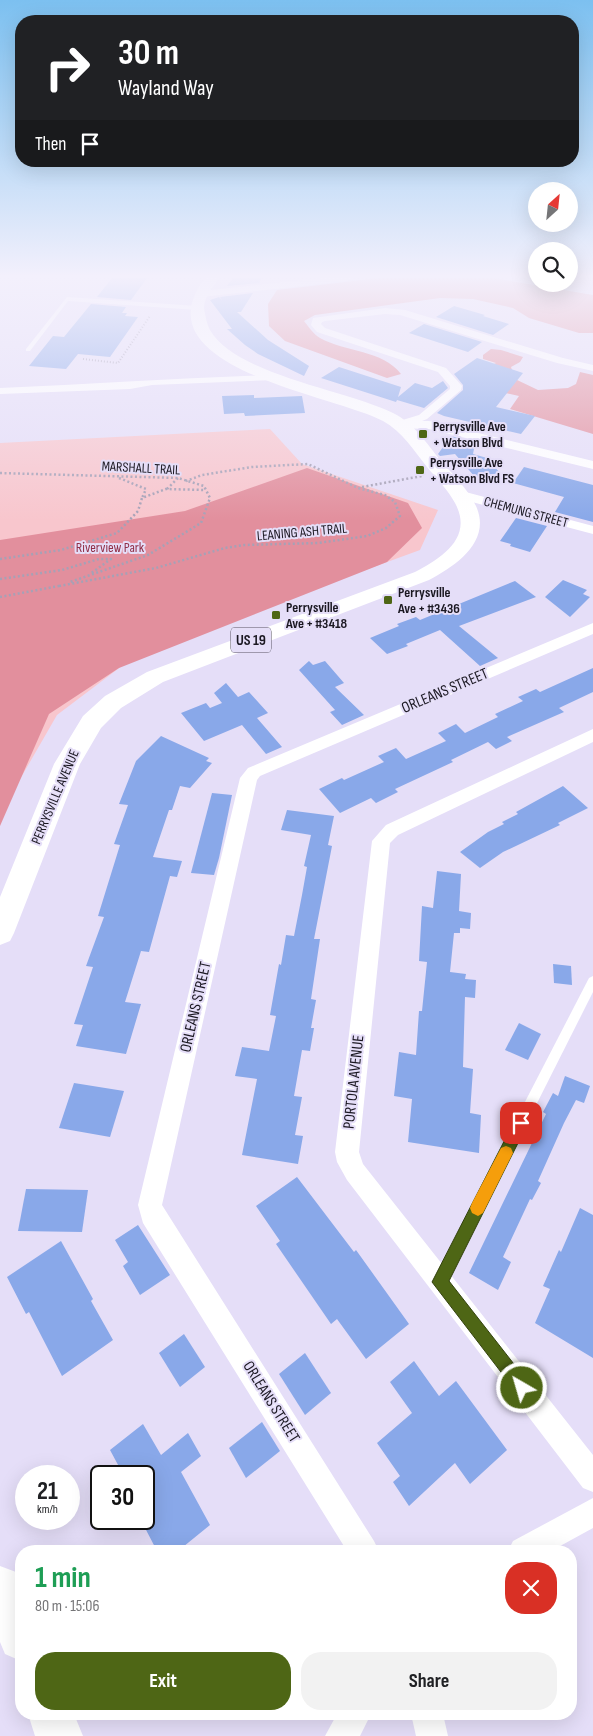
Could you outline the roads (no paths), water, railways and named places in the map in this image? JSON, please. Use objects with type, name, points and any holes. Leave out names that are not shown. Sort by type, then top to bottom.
[{"type":"main road","name":"PERRYSVILLE AVENUE","points":[[0,933],[67,764],[83,735],[102,712],[126,693],[155,677],[422,576],[441,566],[461,550],[469,531],[468,512],[458,494],[400,425],[373,410],[271,378],[233,359]]},
{"type":"main road","points":[[0,1588],[15,1624]]},
{"type":"main road","points":[[53,1720],[60,1736]]},
{"type":"street","points":[[400,425],[422,417],[455,390],[456,386],[442,370],[409,359]]},
{"type":"street","points":[[555,359],[593,368]]},
{"type":"street","points":[[0,384],[271,378]]},
{"type":"street","points":[[0,391],[130,386],[152,382]]},
{"type":"street","points":[[400,425],[429,425],[593,465]]},
{"type":"street","name":"CHEMUNG STREET","points":[[458,494],[593,530]]},
{"type":"street","name":"ORLEANS STREET","points":[[360,1545],[158,1222],[150,1205],[249,778],[254,772],[593,628]]},
{"type":"street","name":"PORTOLA AVENUE","points":[[593,735],[392,830],[384,837],[379,846],[346,1152],[355,1172],[593,1478]]},
{"type":"street","points":[[534,1545],[593,1512]]},
{"type":"street","points":[[341,1736],[352,1720]]},
{"type":"street","points":[[428,1720],[432,1736]]},
{"type":"lane","points":[[440,1282],[593,982]]},
{"type":"place","name":"Perrysville Ave + Watson Blvd","points":[[423,434]]},
{"type":"place","name":"Perrysville Ave + Watson Blvd FS","points":[[420,470]]},
{"type":"place","name":"Perrysville Ave + #3436","points":[[388,600]]},
{"type":"place","name":"Perrysville Ave + #3418","points":[[276,615]]},
{"type":"park label","name":"Riverview Park","points":[[110,547]]}]
